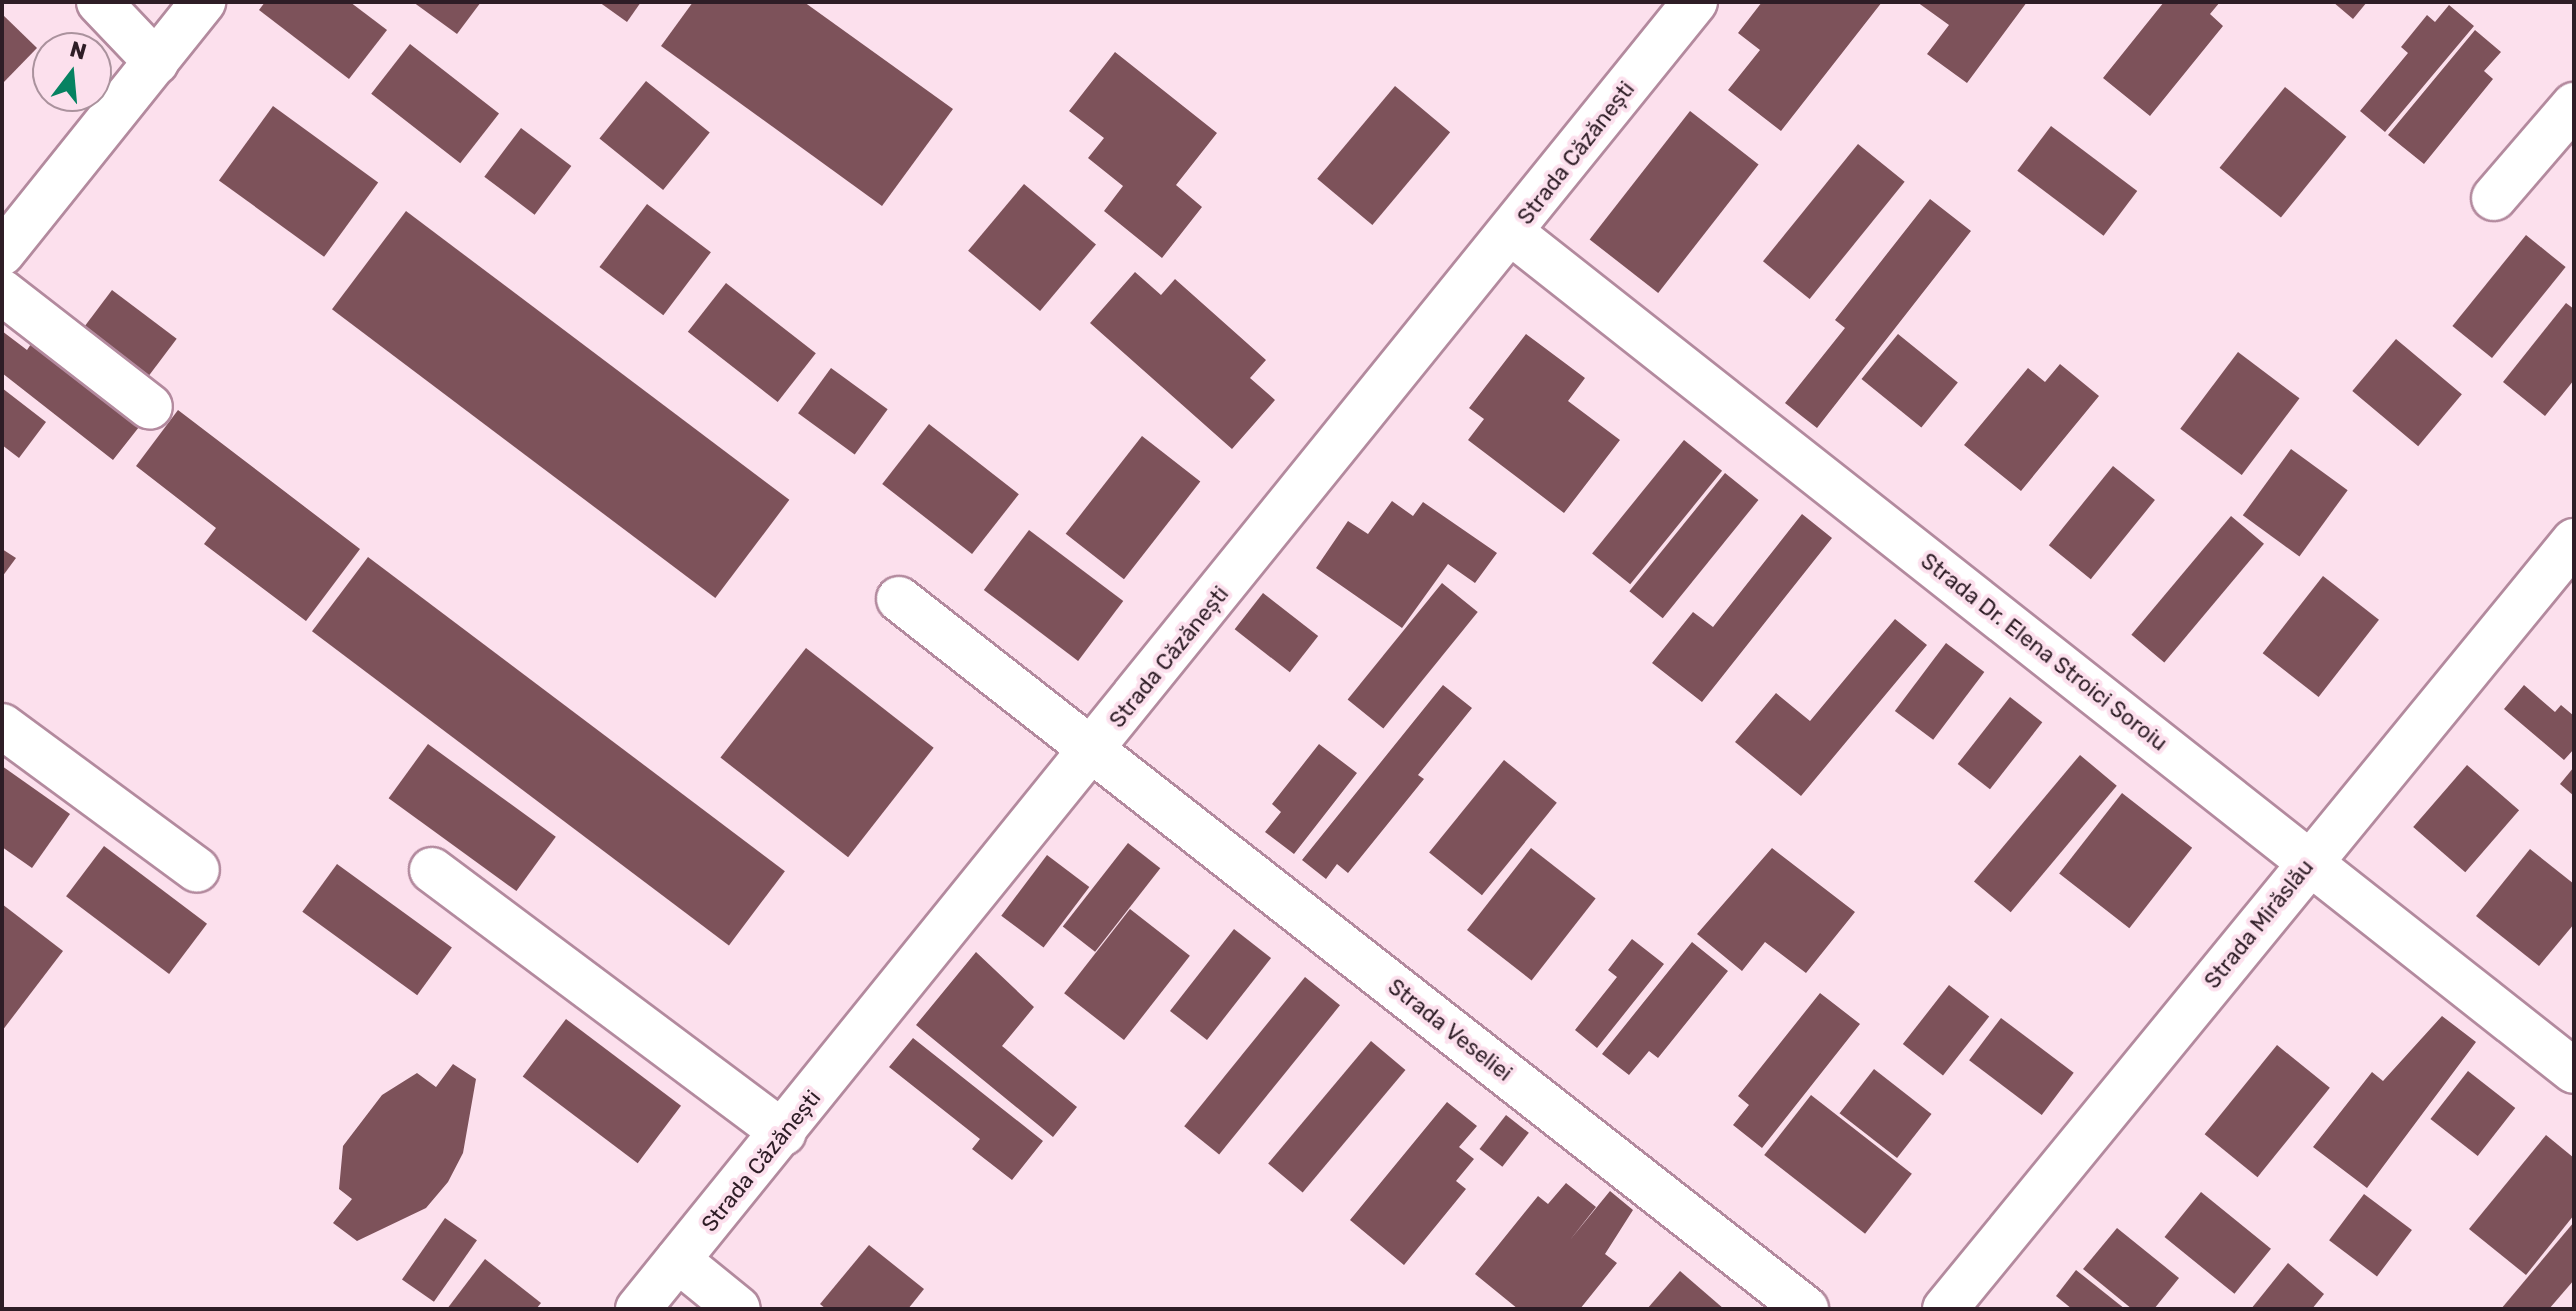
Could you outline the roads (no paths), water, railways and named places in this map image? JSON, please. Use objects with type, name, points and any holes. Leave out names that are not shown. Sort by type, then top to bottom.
[{"type":"street","points":[[99,2],[156,62]]},
{"type":"street","points":[[2,253],[203,2]]},
{"type":"street","name":"Strada Căzănești","points":[[638,1309],[1513,234],[1695,2]]},
{"type":"street","points":[[2494,198],[2574,105]]},
{"type":"street","name":"Strada Dr. Elena Stroici Soroiu","points":[[1513,234],[2574,1071]]},
{"type":"street","points":[[2,292],[150,407]]},
{"type":"street","name":"Strada Mirăslău","points":[[1945,1309],[2574,541]]},
{"type":"street","name":"Strada Veseliei","points":[[899,599],[1806,1309]]},
{"type":"street","points":[[2,726],[197,870]]},
{"type":"street","points":[[432,870],[784,1133]]},
{"type":"street","points":[[678,1260],[738,1309]]}]
